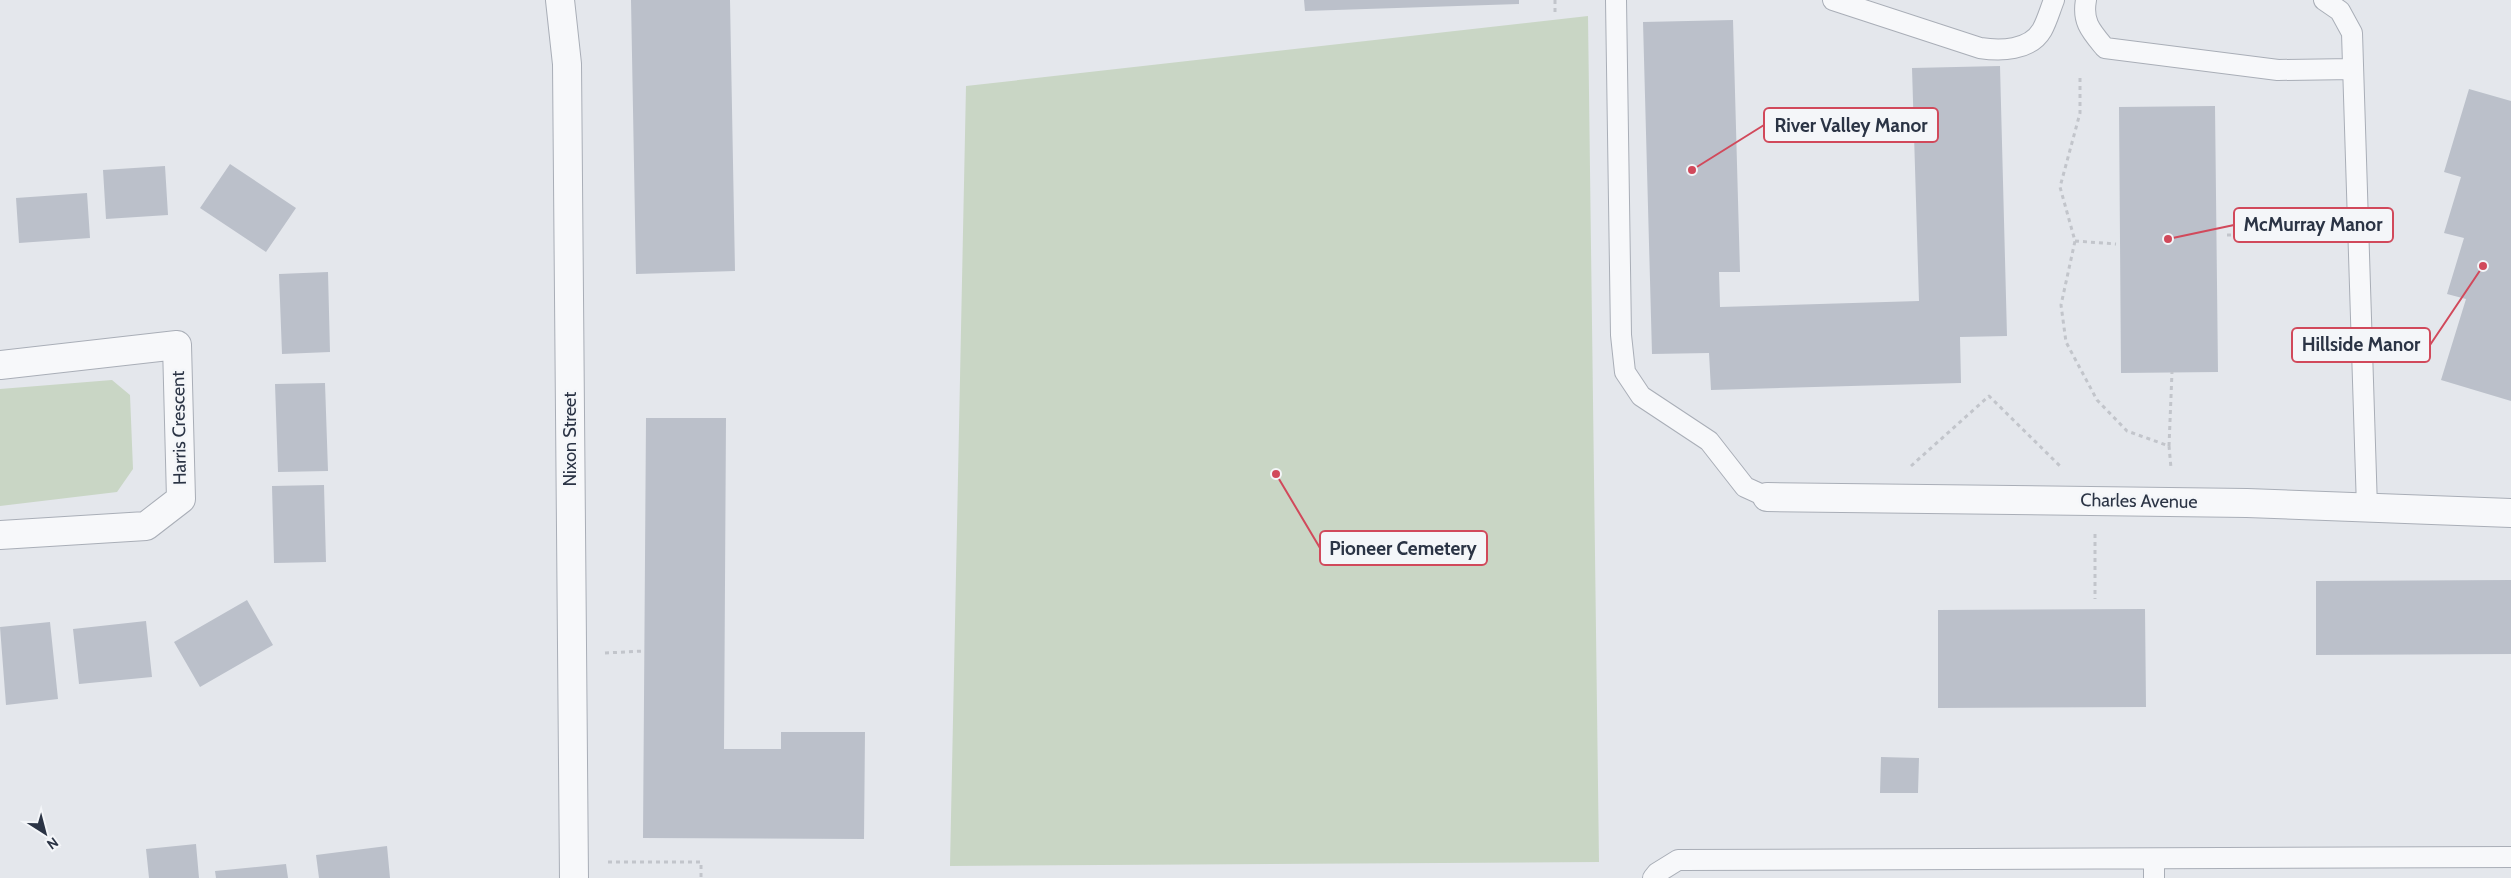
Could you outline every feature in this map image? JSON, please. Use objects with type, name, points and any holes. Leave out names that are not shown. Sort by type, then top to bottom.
[{"type":"street","name":"Nixon Street","points":[[560,0],[567,64],[574,870]]},
{"type":"street","name":"Harris Crescent","points":[[0,365],[177,345],[181,499],[146,526],[0,535]]},
{"type":"street","name":"Charles Avenue","points":[[1767,497],[1874,500],[1928,498],[2094,500],[2511,513]]},
{"type":"lane","points":[[1616,0],[1621,335],[1625,372],[1641,396],[1709,441],[1745,487],[1767,497]]},
{"type":"lane","points":[[1833,0],[1980,48],[2000,50],[2026,44],[2042,31],[2054,0]]},
{"type":"lane","points":[[2086,0],[2084,13],[2090,30],[2104,48],[2278,70],[2353,69]]},
{"type":"lane","points":[[2324,0],[2340,11],[2352,32],[2367,508]]},
{"type":"lane","points":[[1653,878],[1657,872],[1678,860],[2154,868],[2511,857]]},
{"type":"path","points":[[1555,0],[1555,13]]},
{"type":"path","points":[[2080,78],[2080,113],[2060,187],[2075,241],[2062,305],[2066,342],[2097,400],[2127,431],[2170,446]]},
{"type":"path","points":[[2227,235],[2275,236]]},
{"type":"path","points":[[2075,241],[2116,244]]},
{"type":"path","points":[[2172,372],[2170,446],[2174,502]]},
{"type":"path","points":[[1874,500],[1989,396],[2094,500],[2095,599]]},
{"type":"path","points":[[572,655],[644,652]]},
{"type":"path","points":[[574,870],[701,862],[701,878]]},
{"type":"green space","points":[[1588,16],[1599,862],[950,866],[966,86]]},
{"type":"green space","points":[[112,380],[130,395],[133,469],[117,492],[0,506],[0,389]]},
{"type":"building","points":[[631,0],[730,0],[735,271],[636,274]]},
{"type":"building","points":[[1304,0],[1519,0],[1519,4],[1305,11]]},
{"type":"building","points":[[1733,20],[1740,272],[1719,272],[1720,307],[1919,301],[1912,68],[2000,66],[2007,336],[1960,337],[1961,383],[1711,390],[1709,353],[1652,354],[1643,22]]},
{"type":"building","points":[[2469,89],[2511,101],[2511,401],[2441,380],[2466,299],[2447,294],[2464,238],[2444,233],[2461,177],[2444,172]]},
{"type":"building","points":[[2215,106],[2218,372],[2121,373],[2119,107]]},
{"type":"building","points":[[230,164],[296,208],[266,252],[200,208]]},
{"type":"building","points":[[165,166],[168,215],[106,219],[103,170]]},
{"type":"building","points":[[87,193],[90,238],[19,243],[16,198]]},
{"type":"building","points":[[328,272],[330,352],[282,354],[279,274]]},
{"type":"building","points":[[325,383],[328,471],[278,472],[275,384]]},
{"type":"building","points":[[646,418],[726,418],[724,749],[781,749],[781,732],[865,732],[864,839],[643,838]]},
{"type":"building","points":[[324,485],[326,562],[274,563],[272,486]]},
{"type":"building","points":[[2511,580],[2511,654],[2316,655],[2316,581]]},
{"type":"building","points":[[247,600],[273,645],[200,687],[174,642]]},
{"type":"building","points":[[2145,609],[2146,707],[1938,708],[1938,610]]},
{"type":"building","points":[[146,621],[152,677],[79,684],[73,629]]},
{"type":"building","points":[[50,622],[58,699],[6,705],[0,627]]},
{"type":"building","points":[[1881,757],[1919,758],[1918,793],[1880,793]]},
{"type":"building","points":[[196,844],[199,878],[149,878],[146,849]]},
{"type":"building","points":[[387,846],[390,878],[319,878],[316,855]]},
{"type":"building","points":[[286,864],[288,878],[216,878],[215,871]]},
{"type":"place","name":"River Valley Manor","points":[[1692,170]]},
{"type":"place","name":"McMurray Manor","points":[[2168,239]]},
{"type":"place","name":"Hillside Manor","points":[[2483,266]]},
{"type":"place","name":"Pioneer Cemetery","points":[[1276,474]]}]
